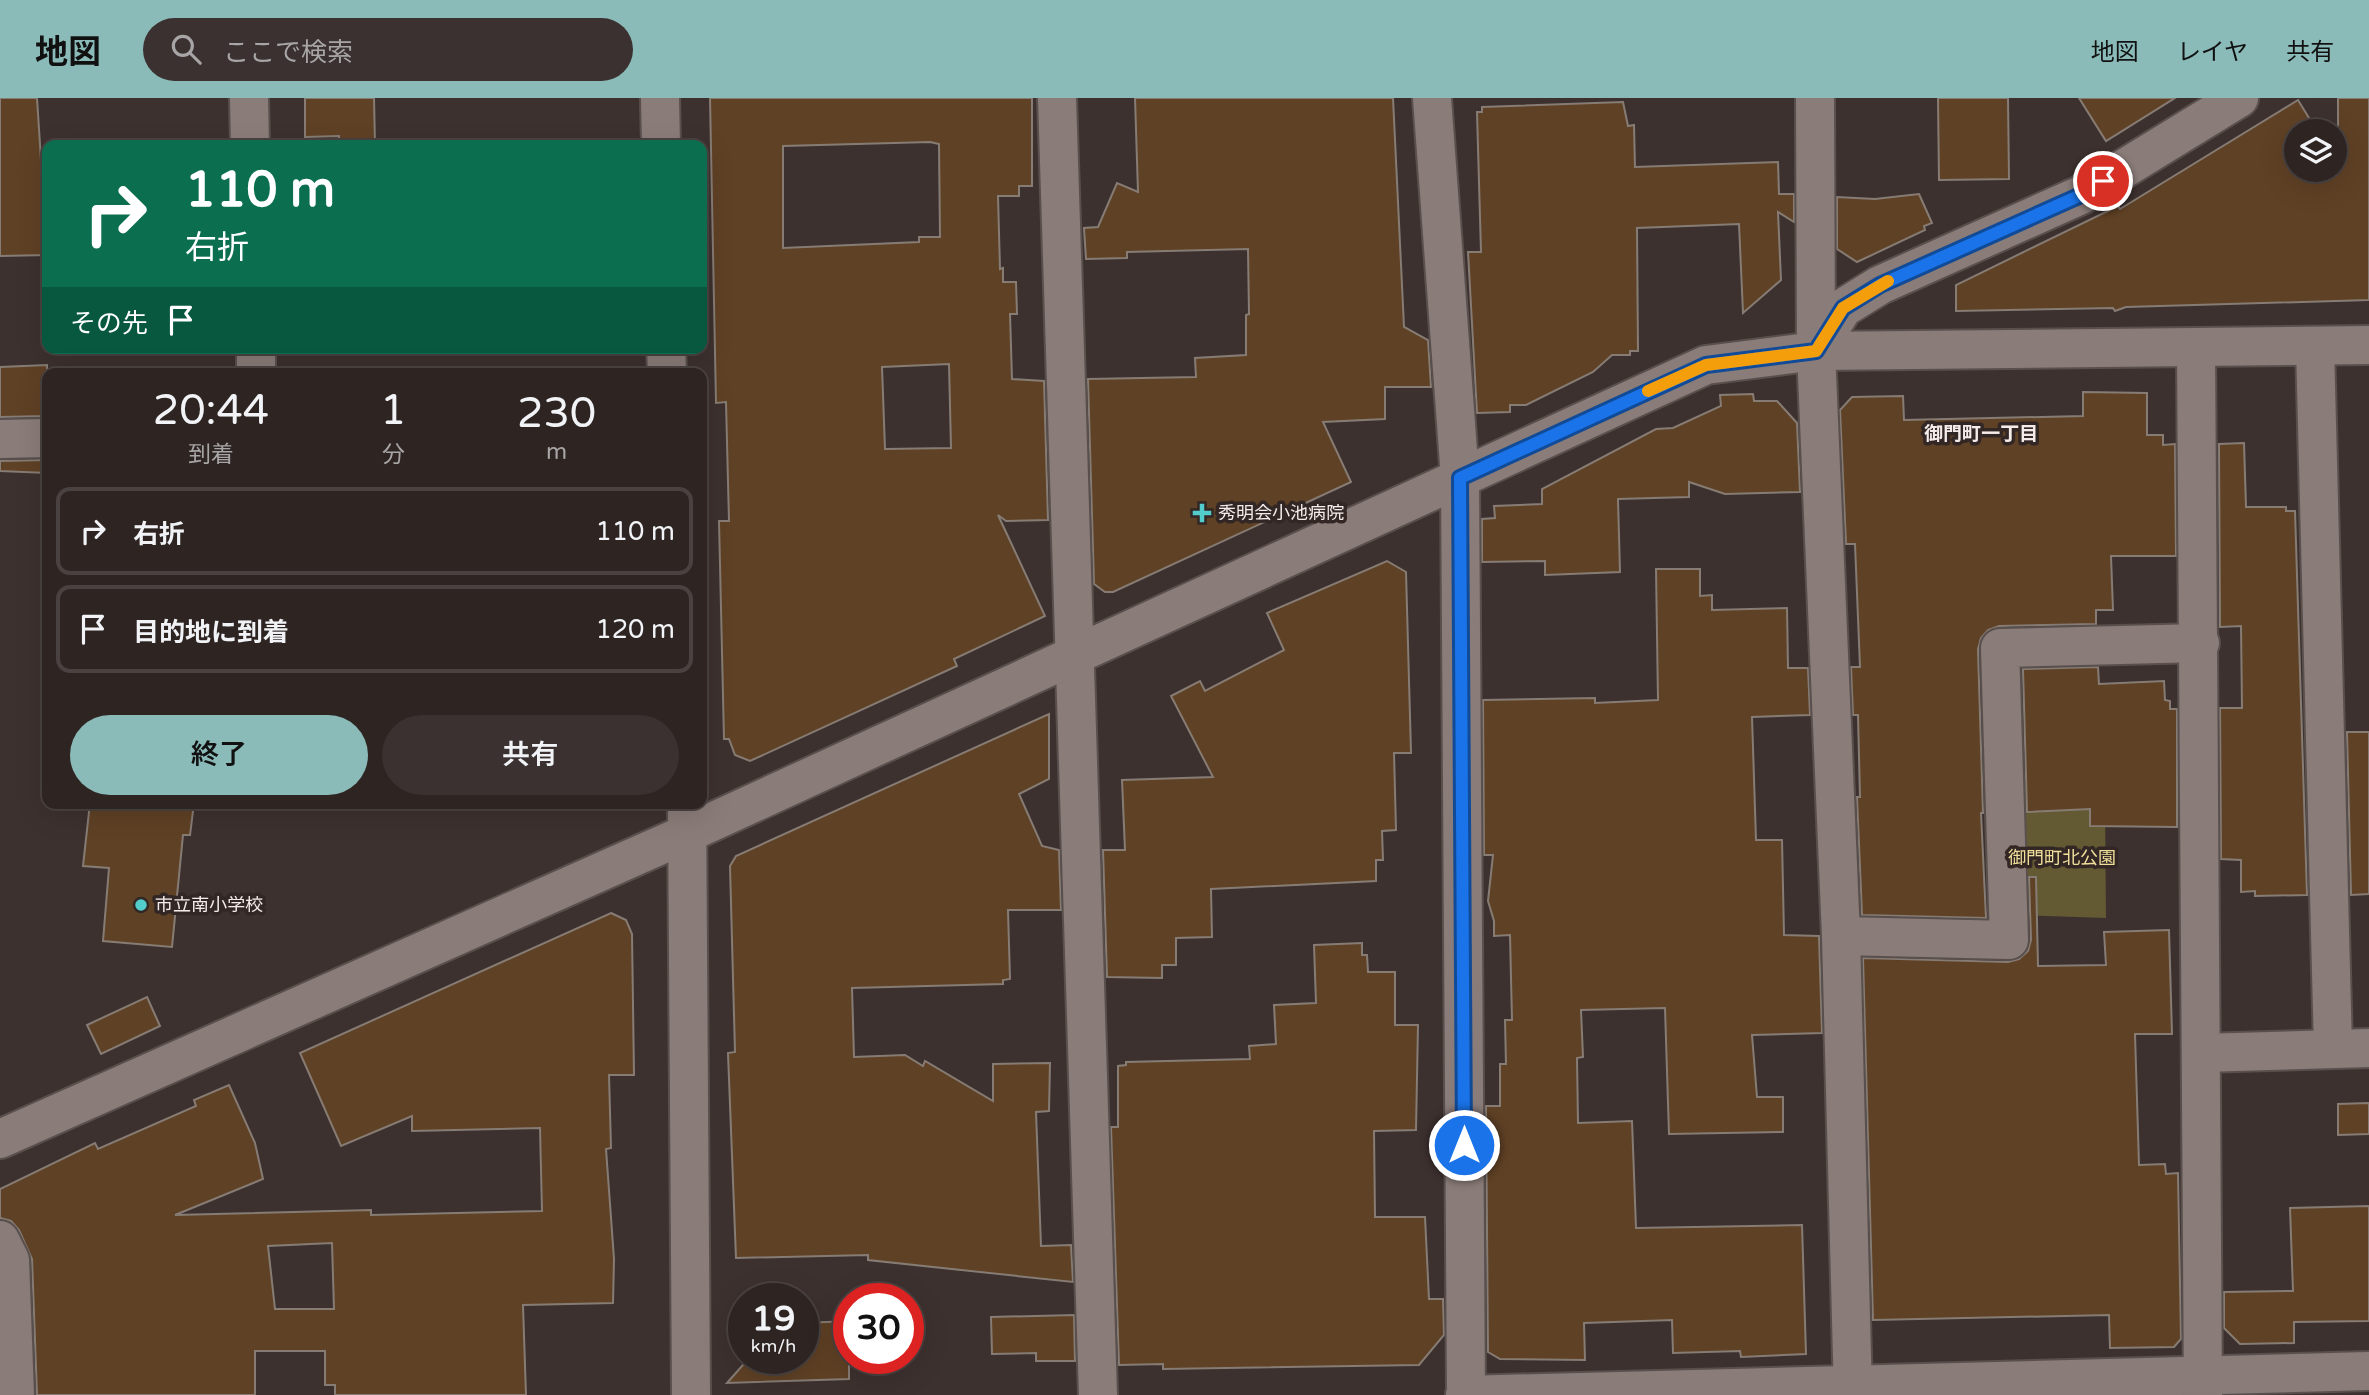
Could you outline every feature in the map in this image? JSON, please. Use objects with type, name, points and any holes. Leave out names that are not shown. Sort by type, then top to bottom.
[{"type":"street","points":[[249,98],[250,140]]},
{"type":"street","points":[[660,98],[661,140]]},
{"type":"street","points":[[1057,98],[1098,1395]]},
{"type":"street","points":[[1432,98],[1460,478],[1465,1395],[2202,1386],[2369,1371]]},
{"type":"street","points":[[1815,98],[1816,351],[1840,936],[1853,1390]]},
{"type":"street","points":[[1816,351],[1843,308],[1880,285],[2081,195],[2239,98]]},
{"type":"street","points":[[0,1139],[687,818],[1074,655],[1706,365],[1816,351],[2369,345]]},
{"type":"street","points":[[2201,1053],[2351,1049],[2315,346]]},
{"type":"street","points":[[2196,348],[2200,643],[2202,1386]]},
{"type":"street","points":[[0,439],[42,438]]},
{"type":"street","points":[[1840,936],[2010,940],[2000,648],[2200,643]]},
{"type":"street","points":[[687,818],[691,1395]]},
{"type":"street","points":[[0,1240],[10,1260],[15,1395]]},
{"type":"green space","name":"御門町北公園","points":[[2018,784],[2105,800],[2106,918],[2019,915]]},
{"type":"building","points":[[0,98],[37,98],[42,176],[42,255],[0,256]]},
{"type":"building","points":[[305,98],[374,98],[375,140],[339,140],[339,136],[305,137]]},
{"type":"building","points":[[710,98],[1032,98],[1032,186],[1019,186],[1019,196],[998,196],[1000,269],[1003,268],[1003,282],[1016,282],[1017,314],[1010,314],[1012,379],[1044,381],[1048,520],[1006,521],[998,515],[1045,616],[954,659],[957,666],[750,761],[735,755],[729,739],[724,739],[719,521],[729,521],[726,402],[716,403]],"holes":[[[930,142],[939,144],[940,237],[919,237],[919,242],[783,248],[783,146]],[[949,364],[951,448],[885,449],[882,367]]]},
{"type":"building","points":[[1135,98],[1393,98],[1404,327],[1428,340],[1431,387],[1385,387],[1385,419],[1323,422],[1351,482],[1113,592],[1105,592],[1094,584],[1088,379],[1196,377],[1195,358],[1246,355],[1246,315],[1249,314],[1248,249],[1127,252],[1127,258],[1086,259],[1084,228],[1098,227],[1117,183],[1138,192]]},
{"type":"building","points":[[1938,98],[2008,98],[2009,179],[1939,180]]},
{"type":"building","points":[[2079,98],[2175,98],[2106,141]]},
{"type":"building","points":[[2338,98],[2369,98],[2369,300],[2126,307],[2115,311],[2113,308],[1956,311],[1956,285],[2118,206],[2120,209],[2298,100],[2310,119],[2284,119],[2284,182],[2347,182],[2347,119],[2338,119]]},
{"type":"building","points":[[1623,102],[1628,126],[1634,125],[1635,167],[1778,162],[1779,194],[1794,194],[1794,222],[1778,212],[1781,280],[1743,313],[1739,224],[1637,228],[1638,351],[1630,351],[1630,355],[1612,355],[1593,372],[1526,405],[1510,405],[1510,412],[1477,413],[1468,252],[1481,252],[1477,112],[1482,112],[1482,107]]},
{"type":"building","points":[[1919,194],[1932,223],[1924,226],[1925,230],[1857,262],[1837,249],[1837,197],[1875,199]]},
{"type":"building","points":[[47,365],[47,368],[42,368],[42,416],[0,417],[0,367]]},
{"type":"building","points":[[2083,392],[2147,393],[2147,435],[2163,435],[2163,445],[2175,444],[2176,556],[2111,556],[2113,610],[2096,610],[2096,624],[1999,626],[1988,630],[1981,638],[1978,649],[1986,918],[1862,915],[1857,797],[1860,797],[1858,715],[1853,715],[1851,667],[1860,667],[1855,544],[1846,544],[1840,410],[1852,397],[1903,396],[1904,420],[2083,416]]},
{"type":"building","points":[[1753,394],[1754,401],[1777,401],[1797,423],[1800,492],[1725,494],[1689,482],[1689,497],[1618,499],[1620,572],[1545,575],[1545,561],[1482,562],[1482,519],[1495,518],[1494,506],[1542,504],[1542,489],[1656,429],[1673,428],[1721,406],[1720,395]]},
{"type":"building","points":[[2244,443],[2246,507],[2286,507],[2286,511],[2295,511],[2307,895],[2255,896],[2255,891],[2241,892],[2241,860],[2221,859],[2220,708],[2242,708],[2241,626],[2220,627],[2219,444]]},
{"type":"building","points":[[42,460],[42,473],[0,471],[0,461]]},
{"type":"building","points":[[1387,561],[1406,572],[1411,753],[1394,753],[1396,830],[1382,831],[1383,860],[1376,860],[1376,881],[1211,889],[1212,937],[1176,938],[1176,965],[1162,965],[1162,978],[1107,977],[1103,850],[1125,850],[1122,780],[1213,777],[1171,696],[1200,681],[1205,691],[1284,650],[1267,613]]},
{"type":"building","points":[[1656,569],[1700,569],[1700,596],[1712,595],[1712,610],[1787,608],[1788,668],[1808,668],[1810,715],[1752,717],[1756,840],[1782,840],[1784,935],[1819,936],[1822,1033],[1752,1035],[1757,1097],[1783,1097],[1783,1132],[1669,1134],[1665,1008],[1581,1010],[1583,1057],[1577,1058],[1578,1123],[1632,1121],[1636,1228],[1802,1225],[1806,1354],[1741,1357],[1740,1351],[1673,1353],[1672,1320],[1584,1323],[1585,1360],[1500,1359],[1488,1352],[1486,1106],[1500,1106],[1500,1064],[1506,1064],[1505,1020],[1512,1020],[1510,935],[1494,936],[1494,921],[1488,901],[1493,855],[1484,855],[1483,700],[1595,698],[1595,703],[1658,700]]},
{"type":"building","points":[[2098,667],[2099,684],[2164,681],[2165,700],[2170,701],[2170,709],[2177,709],[2177,827],[2090,826],[2090,809],[2027,812],[2023,669]]},
{"type":"building","points":[[1049,714],[1049,779],[1019,794],[1042,846],[1059,850],[1061,910],[1008,910],[1010,979],[1003,980],[1003,984],[852,988],[854,1057],[905,1055],[923,1066],[925,1061],[993,1101],[993,1064],[1050,1063],[1049,1111],[1036,1112],[1041,1246],[1071,1245],[1073,1282],[868,1260],[868,1255],[736,1258],[728,1053],[735,1052],[730,866],[736,856]]},
{"type":"building","points":[[2347,732],[2369,732],[2369,894],[2351,895]]},
{"type":"building","name":"市立南小学校","points":[[89,809],[193,809],[190,835],[183,835],[172,947],[103,941],[109,868],[83,866]]},
{"type":"building","points":[[2029,877],[2036,877],[2038,966],[2106,965],[2104,932],[2169,930],[2172,1034],[2135,1034],[2139,1165],[2165,1164],[2166,1174],[2178,1173],[2181,1339],[2174,1347],[2110,1348],[2109,1315],[1873,1320],[1863,958],[2008,962],[2019,959],[2028,951],[2031,940]]},
{"type":"building","points":[[611,913],[626,920],[632,934],[634,1075],[609,1075],[611,1148],[606,1149],[614,1259],[613,1303],[523,1305],[526,1395],[335,1395],[335,1385],[325,1385],[325,1351],[255,1351],[255,1395],[37,1395],[32,1259],[19,1230],[11,1221],[0,1218],[0,1189],[95,1143],[98,1149],[196,1106],[194,1100],[229,1085],[255,1143],[263,1179],[175,1215],[371,1210],[371,1215],[542,1211],[540,1128],[412,1131],[412,1116],[341,1146],[300,1053]],"holes":[[[332,1243],[334,1309],[275,1309],[268,1246]]]},
{"type":"building","points":[[1362,943],[1362,955],[1367,955],[1368,972],[1395,972],[1395,1025],[1418,1025],[1416,1130],[1374,1131],[1375,1217],[1425,1217],[1429,1299],[1443,1299],[1444,1335],[1419,1365],[1163,1369],[1163,1364],[1119,1365],[1111,1127],[1118,1127],[1118,1066],[1126,1065],[1126,1062],[1250,1059],[1249,1046],[1276,1044],[1274,1005],[1316,1003],[1314,945]]},
{"type":"building","points":[[147,997],[160,1026],[101,1054],[87,1025]]},
{"type":"building","points":[[2369,1103],[2369,1134],[2338,1135],[2338,1104]]},
{"type":"building","points":[[2369,1206],[2369,1321],[2294,1322],[2294,1343],[2240,1344],[2224,1328],[2224,1292],[2293,1291],[2290,1208]]},
{"type":"building","points":[[1074,1315],[1075,1361],[1036,1361],[1036,1353],[992,1354],[991,1317]]},
{"type":"building","points":[[819,1322],[833,1322],[833,1374],[849,1374],[849,1379],[727,1383],[735,1374],[819,1374]]},
{"type":"slow traffic","points":[[1648,391],[1706,365],[1816,351],[1843,308],[1888,281]]},
{"type":"place","name":"秀明会小池病院","points":[[1202,513]]},
{"type":"place","name":"市立南小学校","points":[[141,905]]},
{"type":"district","name":"御門町一丁目","points":[[1981,433]]},
{"type":"route","points":[[1464,1145],[1460,478],[1706,365],[1816,351],[1843,308],[1880,285],[2081,195],[2103,181]]}]
